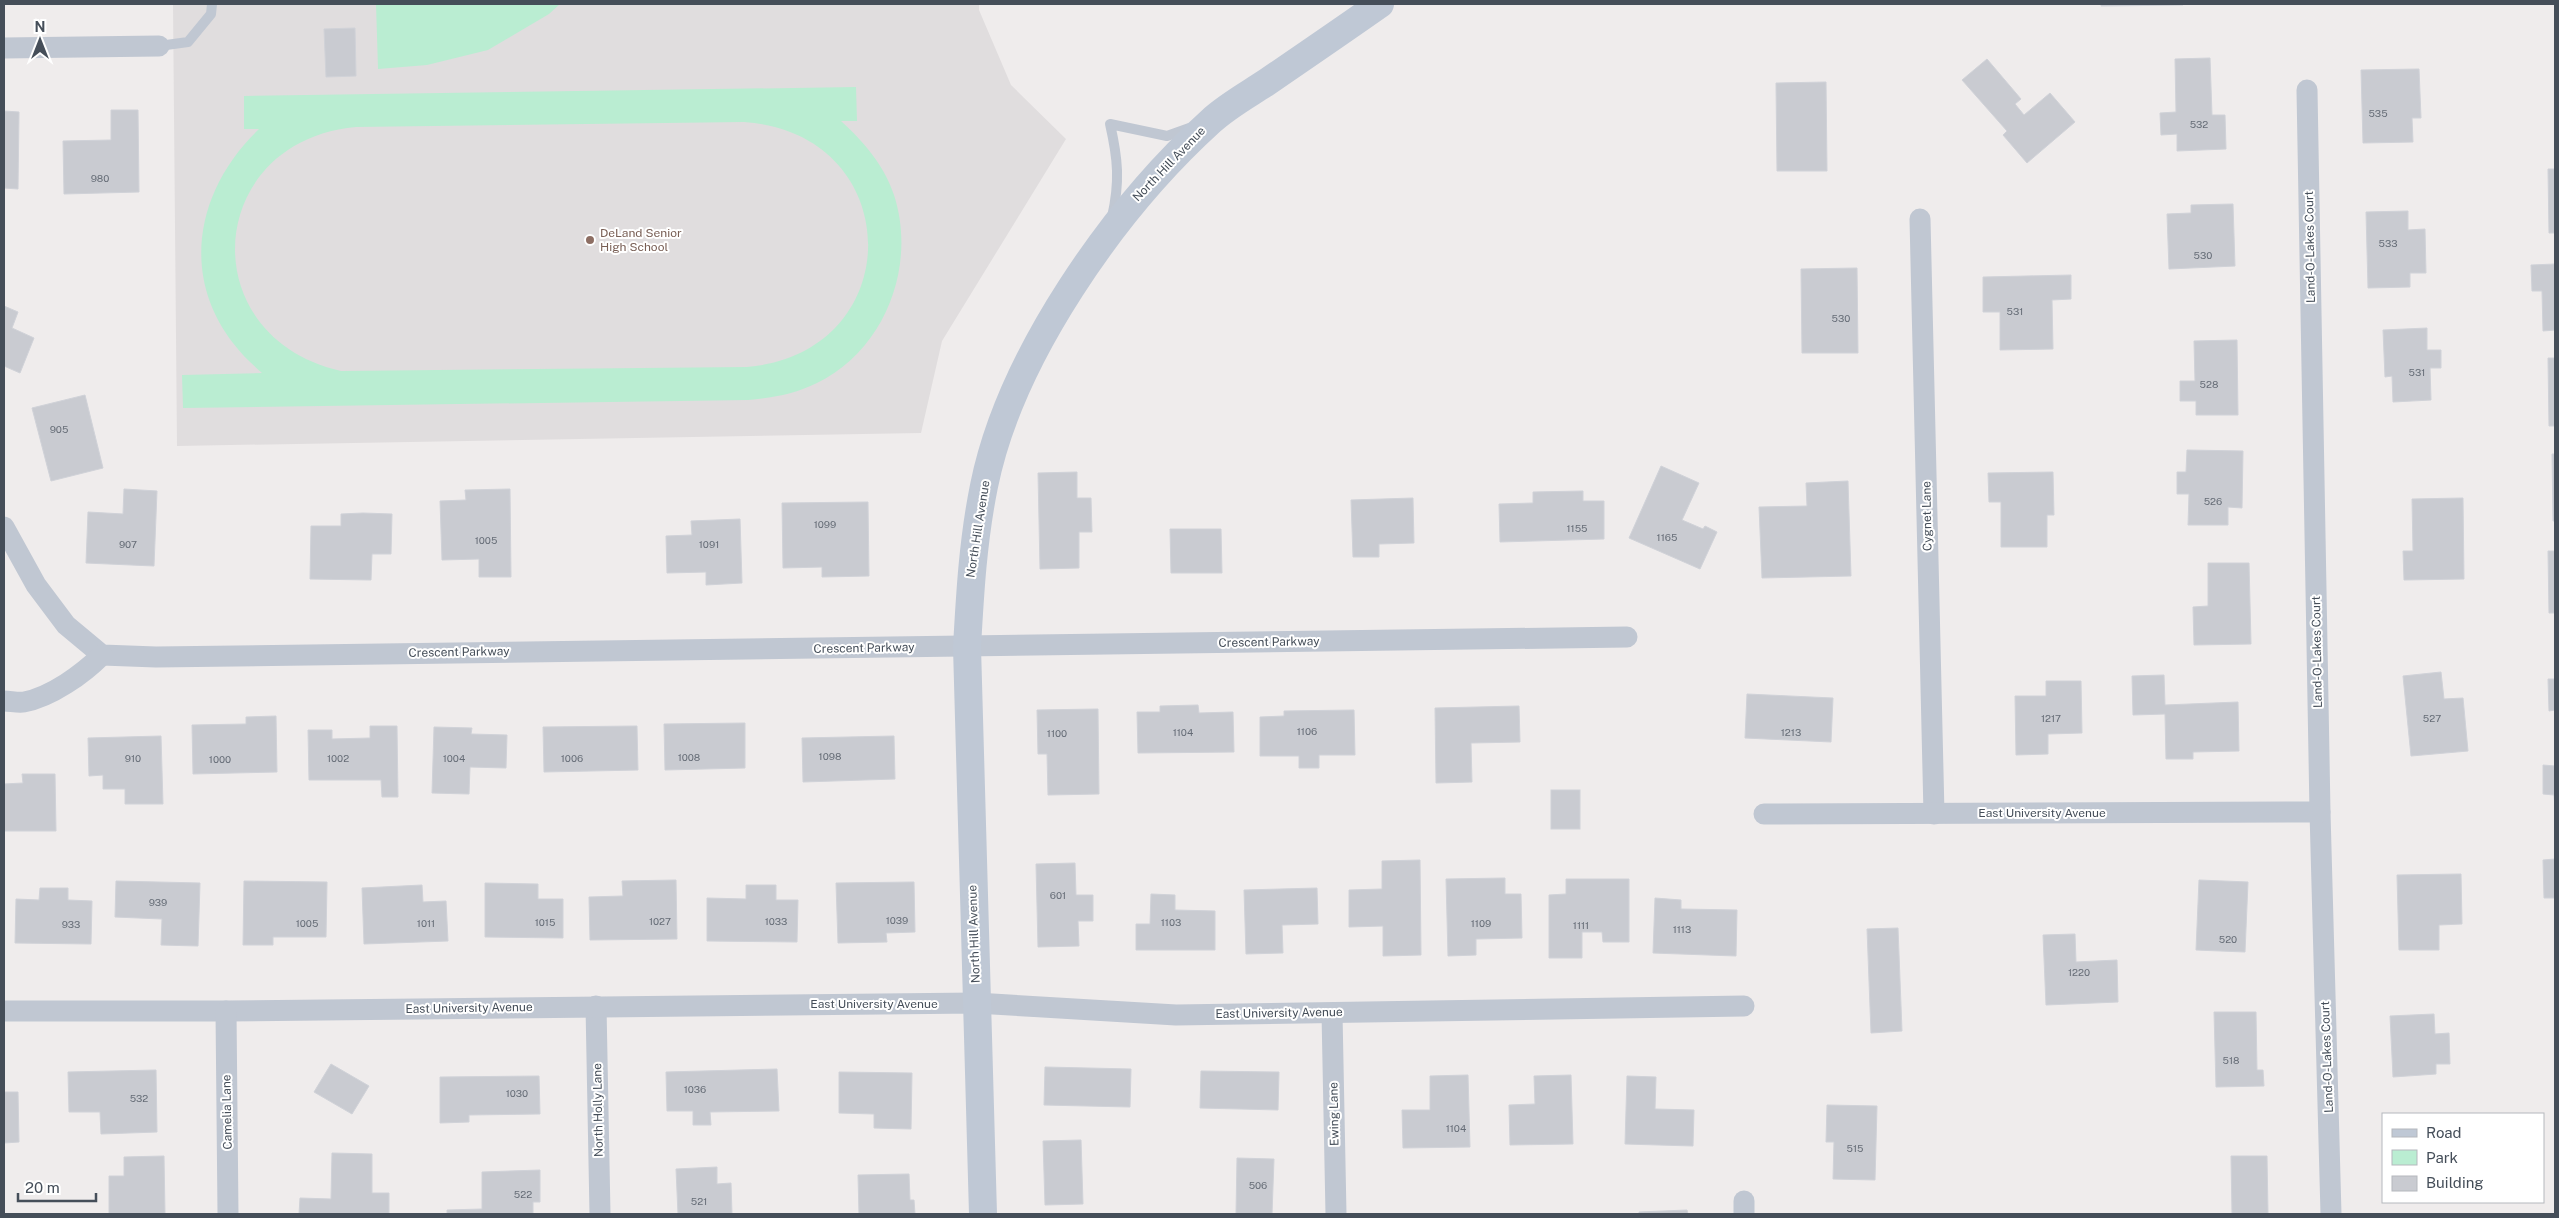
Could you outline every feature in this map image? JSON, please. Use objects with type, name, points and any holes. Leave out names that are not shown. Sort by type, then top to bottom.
[{"type":"street","name":"North Hill Avenue","points":[[983,1214],[966,647],[972,560],[982,494],[1008,403],[1058,309],[1108,233],[1144,188],[1212,120],[1380,4]]},
{"type":"street","points":[[4,48],[159,46]]},
{"type":"street","name":"Land-O-Lakes Court","points":[[2307,90],[2320,812],[2331,1214]]},
{"type":"street","name":"Cygnet Lane","points":[[1920,219],[1934,814]]},
{"type":"street","points":[[4,527],[36,584],[66,625],[102,655],[82,674],[53,690],[24,702],[4,701]]},
{"type":"street","name":"Crescent Parkway","points":[[102,655],[156,657],[1627,637]]},
{"type":"street","name":"East University Avenue","points":[[1764,814],[2320,812]]},
{"type":"street","name":"East University Avenue","points":[[4,1010],[226,1011],[976,1003],[1176,1014],[1744,1006]]},
{"type":"street","name":"North Holly Lane","points":[[596,1006],[600,1214]]},
{"type":"street","name":"Camelia Lane","points":[[226,1011],[228,1214]]},
{"type":"street","name":"Ewing Lane","points":[[1332,1013],[1336,1214]]},
{"type":"lane","points":[[159,46],[188,42],[211,14],[212,4]]},
{"type":"lane","points":[[1108,233],[1118,193],[1119,172],[1110,124],[1167,136],[1212,120]]},
{"type":"shaded area","name":"DeLand Senior High School","points":[[173,4],[979,4],[979,10],[1011,85],[1066,139],[942,341],[921,433],[177,446]]},
{"type":"green space","points":[[376,4],[560,4],[549,14],[488,50],[427,65],[378,69]]},
{"type":"green space","points":[[856,87],[857,121],[841,121],[858,137],[879,164],[890,184],[900,222],[901,250],[898,277],[890,303],[877,328],[861,350],[841,368],[817,383],[792,393],[775,397],[748,400],[183,408],[182,375],[262,373],[236,347],[216,316],[206,288],[201,260],[203,232],[210,204],[222,177],[238,152],[259,129],[244,129],[244,96]],"holes":[[[744,122],[798,135],[837,163],[860,201],[868,243],[861,286],[838,324],[800,353],[747,367],[341,371],[292,351],[259,321],[240,283],[235,242],[245,201],[268,166],[306,140],[356,127]]]},
{"type":"building","points":[[2101,4],[2183,4],[2183,5],[2101,6]]},
{"type":"building","points":[[355,28],[356,76],[326,77],[324,29]]},
{"type":"building","points":[[2210,58],[2212,115],[2225,115],[2226,149],[2177,151],[2177,134],[2161,135],[2160,113],[2176,112],[2175,59]]},
{"type":"building","points":[[1987,59],[2021,99],[2015,104],[2024,115],[2050,93],[2075,122],[2027,163],[2003,135],[2007,131],[1962,80]]},
{"type":"building","points":[[2419,69],[2421,118],[2412,118],[2413,142],[2363,143],[2361,70]]},
{"type":"building","points":[[1826,82],[1827,171],[1777,171],[1776,83]]},
{"type":"building","points":[[111,110],[138,110],[139,192],[64,194],[63,141],[111,140]]},
{"type":"building","points":[[4,111],[19,112],[18,189],[4,188]]},
{"type":"building","points":[[2548,169],[2555,169],[2555,233],[2549,233]]},
{"type":"building","points":[[2233,204],[2235,266],[2169,269],[2167,214],[2191,213],[2191,205]]},
{"type":"building","points":[[2408,211],[2408,230],[2425,229],[2426,273],[2410,273],[2410,287],[2368,288],[2366,212]]},
{"type":"building","points":[[2555,264],[2555,330],[2543,331],[2542,291],[2532,291],[2531,265]]},
{"type":"building","points":[[1857,268],[1858,353],[1802,353],[1801,269]]},
{"type":"building","points":[[2071,275],[2071,299],[2052,300],[2053,349],[2000,350],[2000,312],[1983,312],[1983,277]]},
{"type":"building","points":[[4,306],[18,312],[12,328],[34,338],[20,373],[4,366]]},
{"type":"building","points":[[2427,328],[2427,350],[2441,350],[2441,368],[2430,368],[2431,400],[2393,402],[2392,376],[2385,377],[2383,330]]},
{"type":"building","points":[[2237,340],[2238,415],[2196,415],[2196,401],[2180,401],[2180,381],[2195,381],[2194,341]]},
{"type":"building","points":[[2548,358],[2555,358],[2555,426],[2549,426]]},
{"type":"building","points":[[85,395],[103,468],[51,481],[32,408]]},
{"type":"building","points":[[2187,450],[2243,451],[2242,508],[2228,507],[2228,525],[2188,525],[2189,494],[2177,494],[2177,472],[2186,472]]},
{"type":"building","points":[[2552,454],[2555,454],[2555,521],[2553,521]]},
{"type":"building","points":[[1661,466],[1699,483],[1682,520],[1703,529],[1705,526],[1717,532],[1700,569],[1629,538]]},
{"type":"building","points":[[1077,472],[1077,498],[1091,498],[1092,532],[1079,532],[1079,568],[1040,569],[1038,473]]},
{"type":"building","points":[[2053,472],[2054,515],[2047,515],[2047,547],[2001,547],[2001,502],[1989,502],[1988,473]]},
{"type":"building","points":[[1848,481],[1851,576],[1762,578],[1759,507],[1807,506],[1806,483]]},
{"type":"building","points":[[124,489],[157,491],[154,566],[86,563],[88,512],[123,514]]},
{"type":"building","points":[[510,489],[511,577],[479,577],[479,559],[442,560],[440,501],[466,500],[465,490]]},
{"type":"building","points":[[1583,491],[1583,501],[1604,501],[1604,539],[1500,542],[1499,504],[1533,503],[1533,492]]},
{"type":"building","points":[[1413,498],[1414,543],[1379,544],[1379,557],[1353,557],[1351,500]]},
{"type":"building","points":[[2463,498],[2464,579],[2404,580],[2403,551],[2413,551],[2412,499]]},
{"type":"building","points":[[868,502],[869,576],[822,577],[822,567],[783,568],[782,503]]},
{"type":"building","points":[[341,514],[392,514],[391,554],[372,554],[371,580],[310,579],[311,526],[341,526]]},
{"type":"building","points":[[740,519],[742,583],[706,585],[706,572],[667,573],[666,536],[692,535],[691,521]]},
{"type":"building","points":[[1170,529],[1221,529],[1222,573],[1171,573]]},
{"type":"building","points":[[2548,551],[2555,551],[2555,613],[2549,613]]},
{"type":"building","points":[[2208,563],[2249,563],[2251,644],[2194,645],[2193,607],[2208,606]]},
{"type":"building","points":[[2441,672],[2444,699],[2463,698],[2468,751],[2411,756],[2403,676]]},
{"type":"building","points":[[2164,675],[2165,705],[2238,702],[2239,751],[2193,752],[2193,759],[2166,759],[2165,714],[2133,715],[2132,676]]},
{"type":"building","points":[[2548,679],[2555,679],[2555,710],[2549,711]]},
{"type":"building","points":[[2046,681],[2081,681],[2082,733],[2048,734],[2048,754],[2016,755],[2015,696],[2046,696]]},
{"type":"building","points":[[1747,694],[1833,698],[1831,742],[1745,738]]},
{"type":"building","points":[[1198,705],[1199,713],[1233,712],[1234,752],[1138,753],[1137,712],[1160,712],[1160,706]]},
{"type":"building","points":[[1519,706],[1520,742],[1471,743],[1472,782],[1436,783],[1435,708]]},
{"type":"building","points":[[1098,709],[1099,794],[1048,795],[1047,754],[1038,754],[1037,710]]},
{"type":"building","points":[[1354,710],[1355,755],[1319,755],[1319,768],[1299,768],[1299,756],[1260,756],[1260,717],[1284,716],[1284,711]]},
{"type":"building","points":[[276,716],[277,772],[193,774],[192,725],[246,724],[246,717]]},
{"type":"building","points":[[745,723],[745,768],[665,770],[664,724]]},
{"type":"building","points":[[370,726],[397,726],[398,797],[382,797],[381,780],[309,780],[308,730],[332,730],[332,739],[370,738]]},
{"type":"building","points":[[637,726],[638,770],[544,772],[543,727]]},
{"type":"building","points":[[434,727],[472,728],[471,734],[507,735],[506,768],[470,767],[469,794],[432,793]]},
{"type":"building","points":[[161,736],[163,804],[125,804],[125,789],[103,789],[103,775],[89,776],[88,738]]},
{"type":"building","points":[[894,736],[895,779],[803,782],[802,738]]},
{"type":"building","points":[[2543,765],[2555,766],[2555,807],[2554,795],[2543,794]]},
{"type":"building","points":[[22,774],[55,774],[56,831],[4,831],[4,784],[23,783]]},
{"type":"building","points":[[1551,790],[1580,790],[1580,829],[1551,829]]},
{"type":"building","points":[[2555,859],[2555,898],[2544,898],[2543,860]]},
{"type":"building","points":[[1420,860],[1421,955],[1383,956],[1383,926],[1349,927],[1349,890],[1382,889],[1382,861]]},
{"type":"building","points":[[1075,863],[1076,895],[1093,895],[1093,921],[1078,921],[1079,946],[1038,947],[1036,864]]},
{"type":"building","points":[[2461,874],[2462,924],[2439,925],[2439,950],[2399,950],[2397,875]]},
{"type":"building","points":[[1505,878],[1505,894],[1521,894],[1522,938],[1476,939],[1476,955],[1448,956],[1446,879]]},
{"type":"building","points":[[1566,879],[1629,879],[1629,942],[1603,942],[1602,932],[1582,932],[1582,958],[1549,958],[1549,895],[1566,894]]},
{"type":"building","points":[[676,880],[677,939],[590,940],[589,897],[623,896],[622,881]]},
{"type":"building","points":[[2199,880],[2248,882],[2245,952],[2196,950]]},
{"type":"building","points":[[116,881],[200,883],[198,946],[161,945],[162,919],[115,917]]},
{"type":"building","points":[[244,881],[327,882],[326,937],[273,937],[273,945],[243,945]]},
{"type":"building","points":[[914,882],[915,932],[886,933],[887,942],[838,943],[836,883]]},
{"type":"building","points":[[485,883],[538,884],[538,899],[563,899],[563,938],[485,937]]},
{"type":"building","points":[[422,885],[423,902],[446,901],[448,941],[364,944],[362,888]]},
{"type":"building","points":[[746,885],[776,885],[776,900],[798,900],[797,942],[707,941],[707,898],[746,899]]},
{"type":"building","points":[[40,888],[68,888],[68,900],[92,901],[91,944],[15,943],[16,899],[39,900]]},
{"type":"building","points":[[1317,888],[1318,924],[1282,925],[1283,953],[1246,954],[1244,890]]},
{"type":"building","points":[[1151,894],[1175,895],[1175,910],[1215,911],[1215,950],[1136,950],[1136,924],[1150,924]]},
{"type":"building","points":[[1655,898],[1681,900],[1681,909],[1737,910],[1736,956],[1653,953]]},
{"type":"building","points":[[1898,928],[1902,1031],[1871,1033],[1867,929]]},
{"type":"building","points":[[2075,934],[2076,962],[2117,960],[2118,1002],[2046,1005],[2043,935]]},
{"type":"building","points":[[2214,1012],[2256,1012],[2257,1070],[2263,1070],[2264,1086],[2216,1087]]},
{"type":"building","points":[[2434,1014],[2435,1034],[2449,1033],[2450,1064],[2436,1064],[2436,1074],[2393,1077],[2390,1016]]},
{"type":"building","points":[[331,1064],[369,1086],[352,1114],[314,1092]]},
{"type":"building","points":[[1045,1067],[1131,1069],[1130,1107],[1044,1105]]},
{"type":"building","points":[[777,1069],[779,1111],[710,1112],[711,1125],[693,1125],[693,1111],[667,1111],[666,1072]]},
{"type":"building","points":[[156,1070],[157,1132],[101,1134],[100,1112],[69,1112],[68,1072]]},
{"type":"building","points":[[1201,1071],[1279,1072],[1278,1110],[1200,1108]]},
{"type":"building","points":[[839,1072],[912,1073],[911,1129],[874,1128],[874,1114],[839,1113]]},
{"type":"building","points":[[1468,1075],[1470,1147],[1403,1148],[1402,1110],[1430,1110],[1430,1076]]},
{"type":"building","points":[[1571,1075],[1573,1144],[1510,1145],[1509,1105],[1535,1104],[1534,1076]]},
{"type":"building","points":[[539,1076],[540,1114],[469,1115],[469,1122],[440,1123],[440,1077]]},
{"type":"building","points":[[1627,1076],[1656,1077],[1655,1109],[1694,1110],[1693,1146],[1625,1144]]},
{"type":"building","points":[[4,1092],[18,1092],[19,1142],[4,1143]]},
{"type":"building","points":[[1827,1105],[1877,1106],[1875,1180],[1833,1179],[1834,1142],[1826,1142]]},
{"type":"building","points":[[1081,1140],[1083,1204],[1045,1205],[1043,1141]]},
{"type":"building","points":[[332,1153],[372,1154],[372,1193],[389,1193],[389,1214],[299,1214],[300,1198],[331,1199]]},
{"type":"building","points":[[164,1156],[165,1214],[109,1214],[109,1176],[124,1176],[124,1157]]},
{"type":"building","points":[[2231,1156],[2267,1156],[2268,1214],[2232,1214]]},
{"type":"building","points":[[1237,1158],[1274,1159],[1272,1214],[1236,1214]]},
{"type":"building","points":[[717,1167],[717,1184],[731,1183],[732,1214],[678,1214],[676,1169]]},
{"type":"building","points":[[540,1170],[540,1202],[533,1202],[533,1214],[447,1214],[447,1210],[482,1209],[482,1172]]},
{"type":"building","points":[[909,1174],[910,1200],[914,1200],[915,1214],[859,1214],[858,1175]]},
{"type":"building","points":[[1687,1210],[1688,1214],[1639,1214],[1639,1212]]},
{"type":"place","name":"DeLand Senior High School","points":[[590,240]]}]
